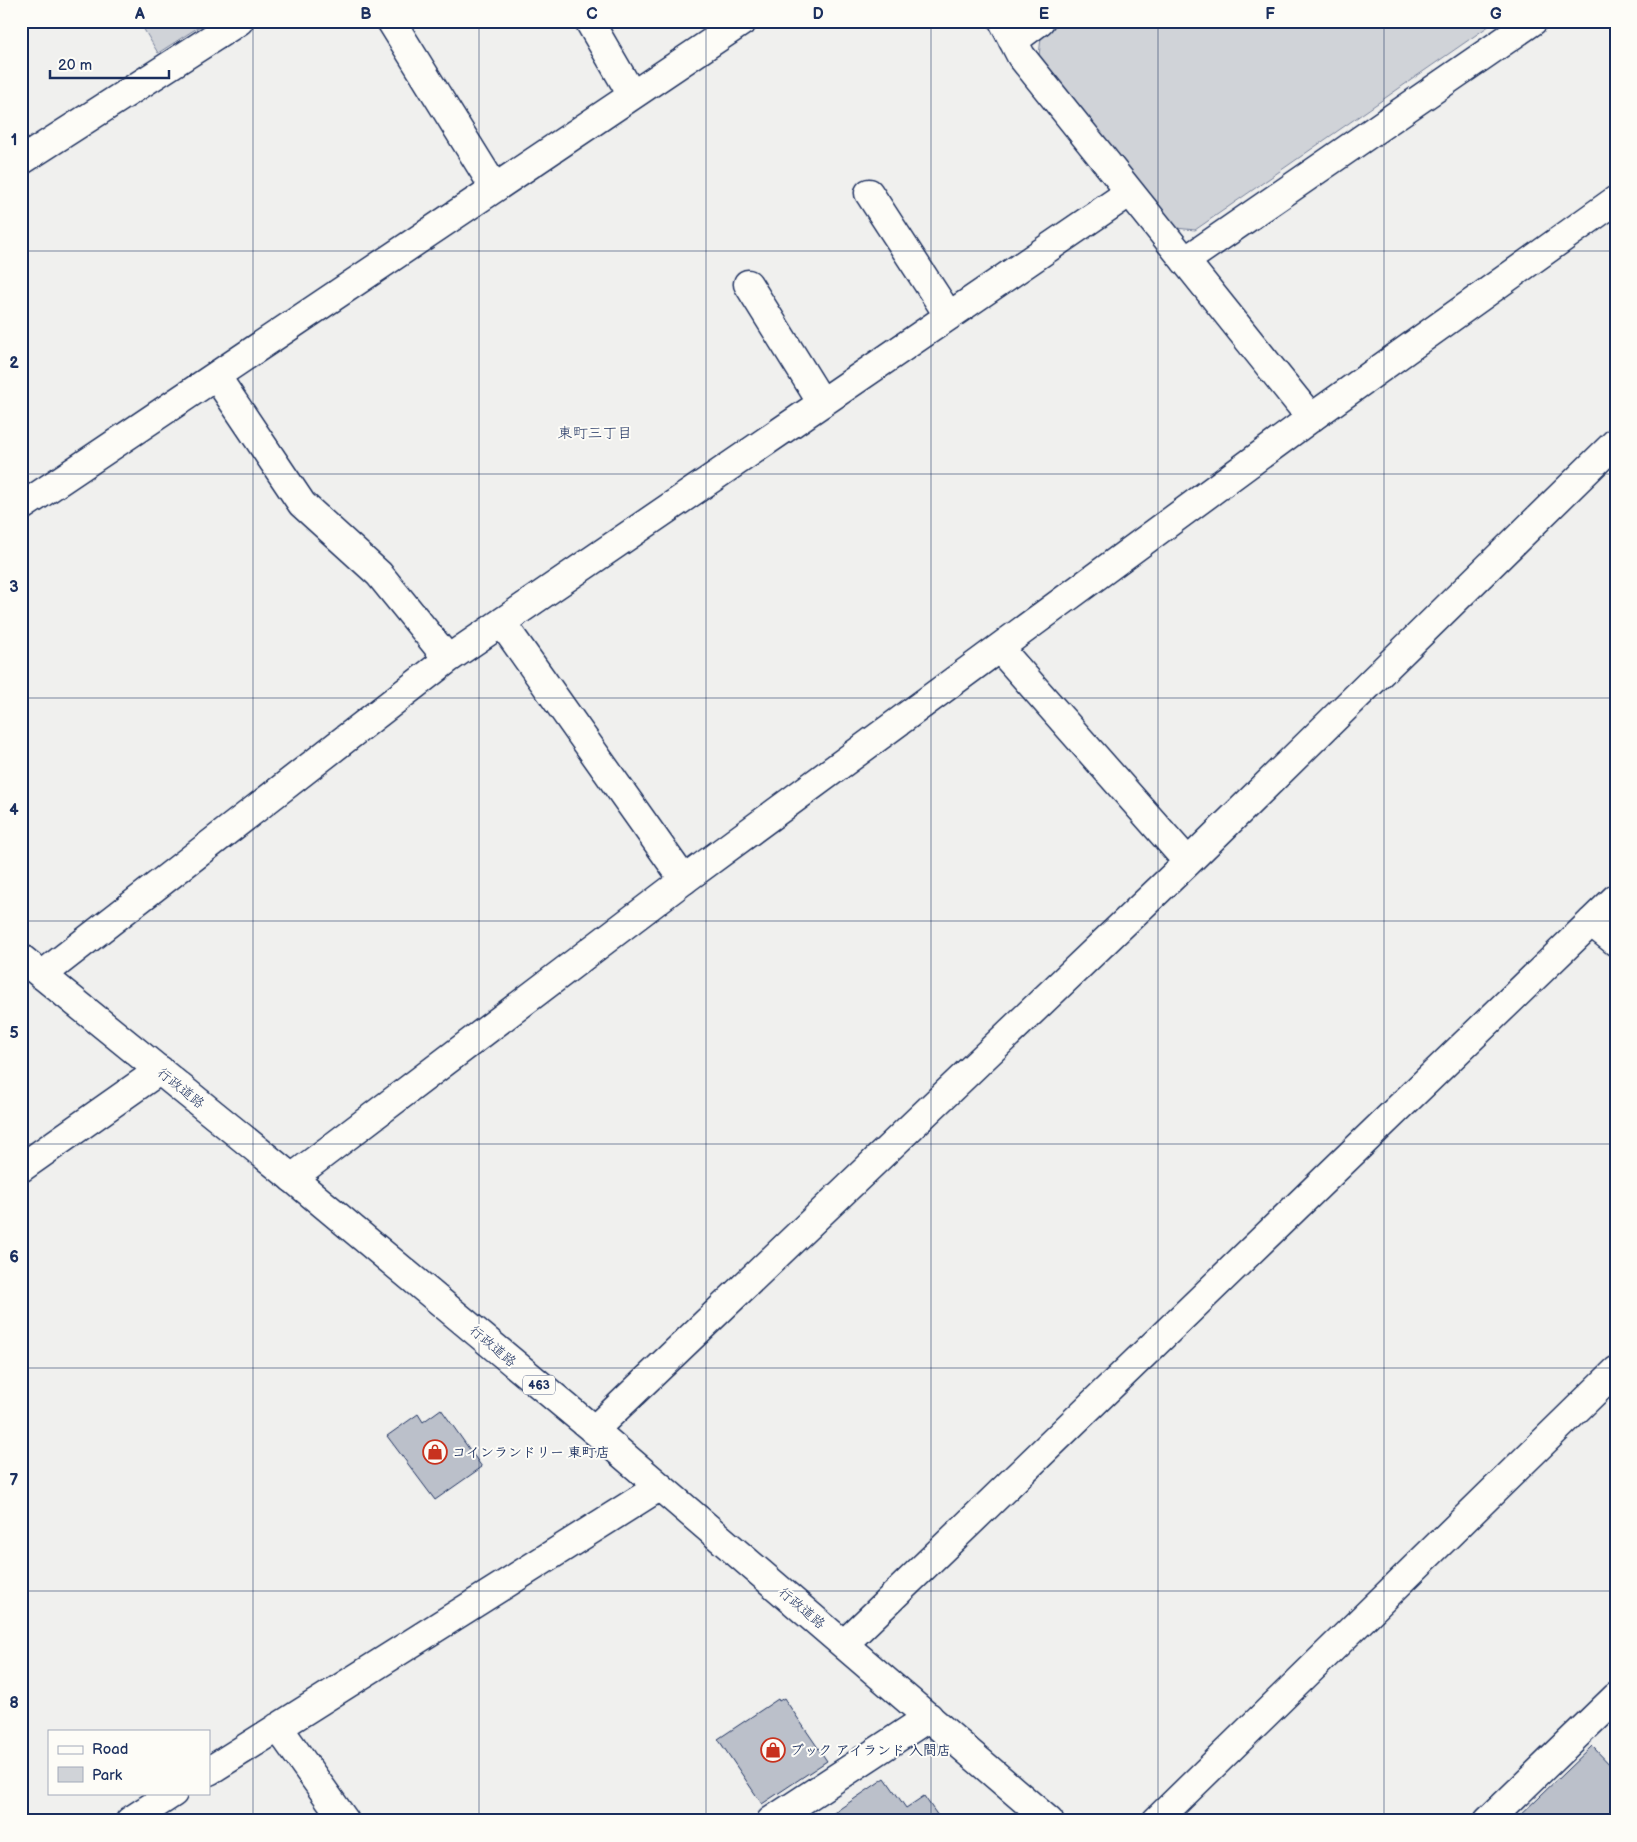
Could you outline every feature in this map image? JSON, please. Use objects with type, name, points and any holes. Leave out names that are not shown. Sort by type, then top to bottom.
[{"type":"main road","points":[[21,161],[239,21]]},
{"type":"main road","points":[[391,21],[494,187]]},
{"type":"main road","points":[[589,21],[632,95]]},
{"type":"main road","points":[[21,508],[494,187],[743,21]]},
{"type":"main road","points":[[1040,21],[1008,31],[1021,56],[1311,418]]},
{"type":"main road","points":[[1185,261],[1533,21]]},
{"type":"main road","points":[[42,975],[448,659],[1130,192]]},
{"type":"main road","points":[[869,193],[949,316]]},
{"type":"main road","points":[[292,1178],[684,880],[1311,418],[1616,200]]},
{"type":"main road","points":[[748,284],[822,403]]},
{"type":"main road","points":[[216,376],[302,504],[378,574],[448,659]]},
{"type":"main road","points":[[594,1430],[1188,862],[1616,442]]},
{"type":"main road","points":[[502,622],[684,880]]},
{"type":"main road","points":[[1000,649],[1188,862]]},
{"type":"main road","points":[[844,1644],[1616,898]]},
{"type":"main road","points":[[1591,922],[1616,942]]},
{"type":"main road","name":"行政道路","points":[[21,958],[292,1178],[594,1430],[1049,1821]]},
{"type":"main road","points":[[21,1168],[160,1070]]},
{"type":"main road","points":[[1156,1821],[1616,1371]]},
{"type":"main road","points":[[210,1770],[659,1487]]},
{"type":"main road","points":[[1488,1821],[1616,1697]]},
{"type":"main road","points":[[771,1821],[929,1717]]},
{"type":"main road","points":[[278,1727],[345,1821]]},
{"type":"main road","points":[[130,1821],[171,1794]]},
{"type":"green space","points":[[139,21],[208,21],[158,53]]},
{"type":"green space","points":[[1063,21],[1496,21],[1195,230],[1176,228],[1039,56],[1041,37]]},
{"type":"building","name":"コインランドリー 東町店","points":[[441,1409],[482,1467],[435,1500],[387,1436],[418,1414],[423,1422]]},
{"type":"building","name":"ブック アイランド 入間店","points":[[784,1698],[827,1761],[762,1804],[718,1739],[778,1699],[779,1701]]},
{"type":"building","points":[[1592,1746],[1616,1771],[1616,1821],[1514,1821]]},
{"type":"building","points":[[885,1778],[906,1808],[924,1796],[938,1816],[931,1821],[822,1821]]},
{"type":"place","name":"コインランドリー 東町店","points":[[435,1452]]},
{"type":"place","name":"ブック アイランド 入間店","points":[[773,1750]]},
{"type":"district","name":"東町三丁目","points":[[595,433]]}]
